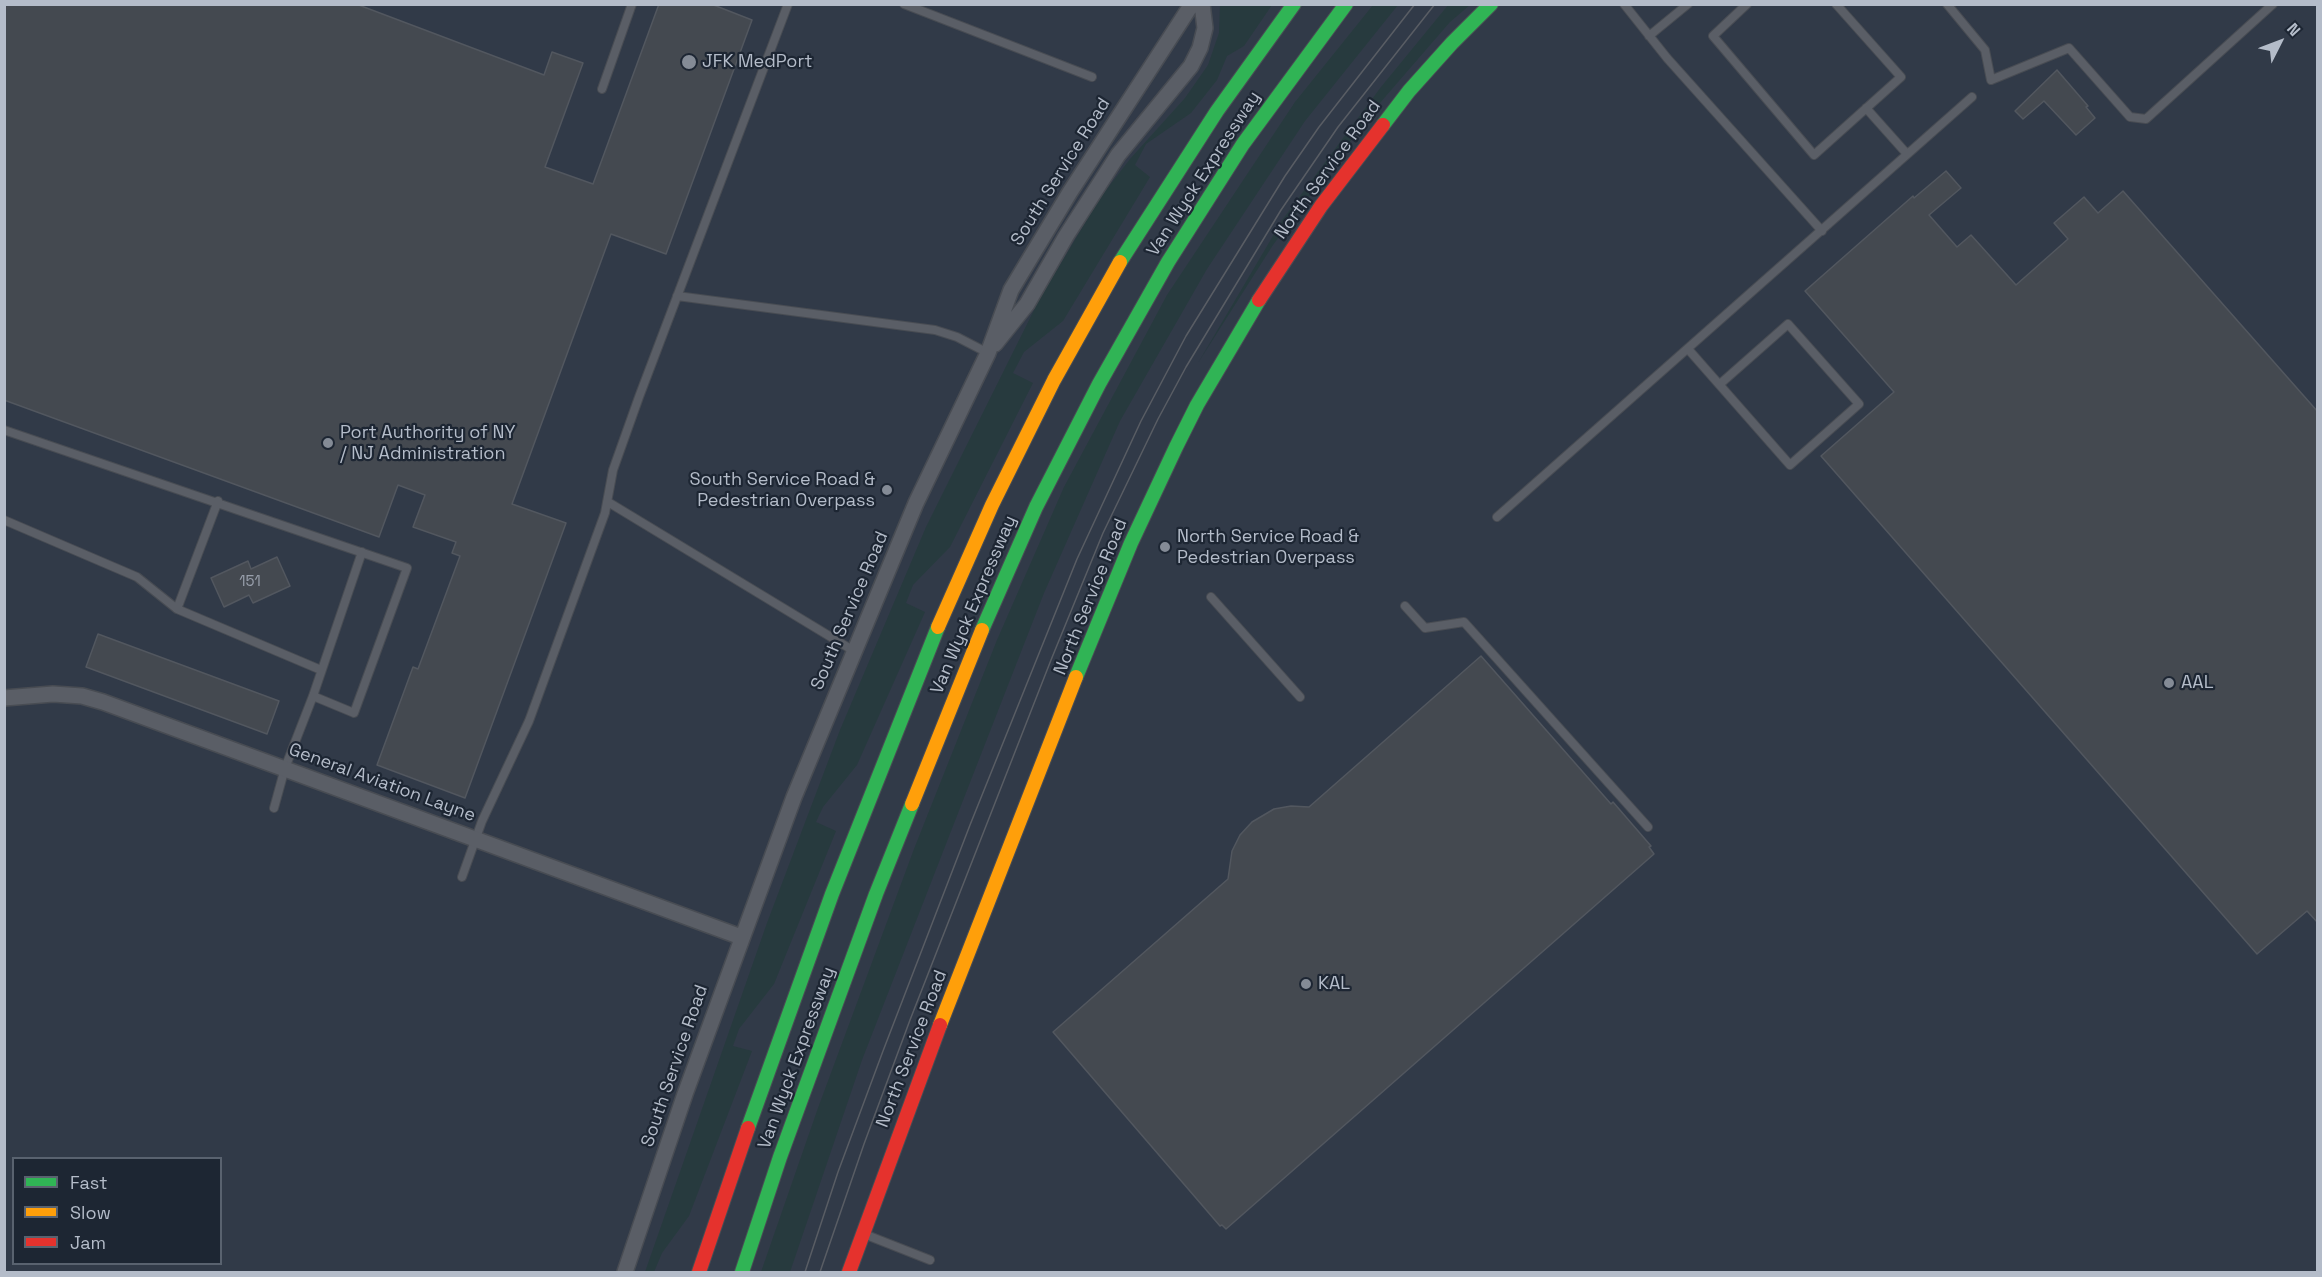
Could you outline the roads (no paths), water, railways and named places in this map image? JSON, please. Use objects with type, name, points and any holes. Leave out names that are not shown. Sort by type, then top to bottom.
[{"type":"main road","name":"Van Wyck Expressway","points":[[699,1272],[832,894],[918,677],[992,505],[1054,380],[1122,258],[1197,140],[1294,4]]},
{"type":"main road","name":"Van Wyck Expressway","points":[[742,1272],[823,1037],[880,884],[952,700],[1031,518],[1088,404],[1168,262],[1249,137],[1346,4]]},
{"type":"main road","name":"North Service Road","points":[[849,1272],[938,1029],[1096,626],[1155,492],[1197,405],[1271,281],[1343,176],[1409,91],[1491,4]]},
{"type":"street","name":"South Service Road","points":[[626,1272],[681,1105],[741,937],[854,651],[916,503],[988,353],[1011,290],[1070,192],[1192,4]]},
{"type":"street","points":[[988,353],[1028,303],[1077,218],[1118,156],[1191,66],[1200,48],[1205,28],[1202,4]]},
{"type":"street","name":"General Aviation Layne","points":[[4,698],[53,694],[82,696],[103,702],[741,937]]},
{"type":"lane","points":[[602,89],[632,4]]},
{"type":"lane","points":[[462,877],[475,838],[523,736],[608,502],[613,470],[788,4]]},
{"type":"lane","points":[[904,4],[1092,77]]},
{"type":"lane","points":[[1623,4],[1822,231]]},
{"type":"lane","points":[[1649,36],[1688,4]]},
{"type":"lane","points":[[1747,4],[1713,36],[1814,155],[1900,77],[1836,4]]},
{"type":"lane","points":[[1947,4],[1985,50],[1991,80],[2069,48],[2130,117],[2146,119],[2273,4]]},
{"type":"lane","points":[[1497,517],[1972,97]]},
{"type":"lane","points":[[1866,108],[1907,154]]},
{"type":"lane","points":[[677,296],[935,330],[957,337],[988,353]]},
{"type":"lane","points":[[1688,349],[1790,465],[1859,404],[1788,324],[1720,384]]},
{"type":"lane","points":[[4,430],[218,501],[407,568],[354,714],[313,696]]},
{"type":"lane","points":[[177,609],[218,501]]},
{"type":"lane","points":[[608,502],[854,651]]},
{"type":"lane","points":[[4,520],[137,577],[177,609],[321,670]]},
{"type":"lane","points":[[274,808],[285,768],[313,696],[362,552]]},
{"type":"lane","points":[[1211,597],[1300,697]]},
{"type":"lane","points":[[1405,606],[1425,628],[1464,622],[1648,827]]},
{"type":"lane","points":[[862,1233],[930,1260]]},
{"type":"tram line","points":[[805,1272],[838,1172],[970,825],[1077,559],[1141,421],[1186,336],[1285,176],[1319,127],[1415,4]]},
{"type":"tram line","points":[[820,1272],[910,1020],[1051,660],[1103,533],[1158,419],[1186,367],[1281,210],[1338,127],[1435,4]]},
{"type":"place","name":"JFK MedPort","points":[[689,62]]},
{"type":"place","name":"Port Authority of NY / NJ Administration","points":[[328,443]]},
{"type":"place","name":"South Service Road & Pedestrian Overpass","points":[[887,490]]},
{"type":"place","name":"North Service Road & Pedestrian Overpass","points":[[1165,547]]},
{"type":"place","name":"AAL","points":[[2169,683]]},
{"type":"place","name":"KAL","points":[[1306,984]]}]
